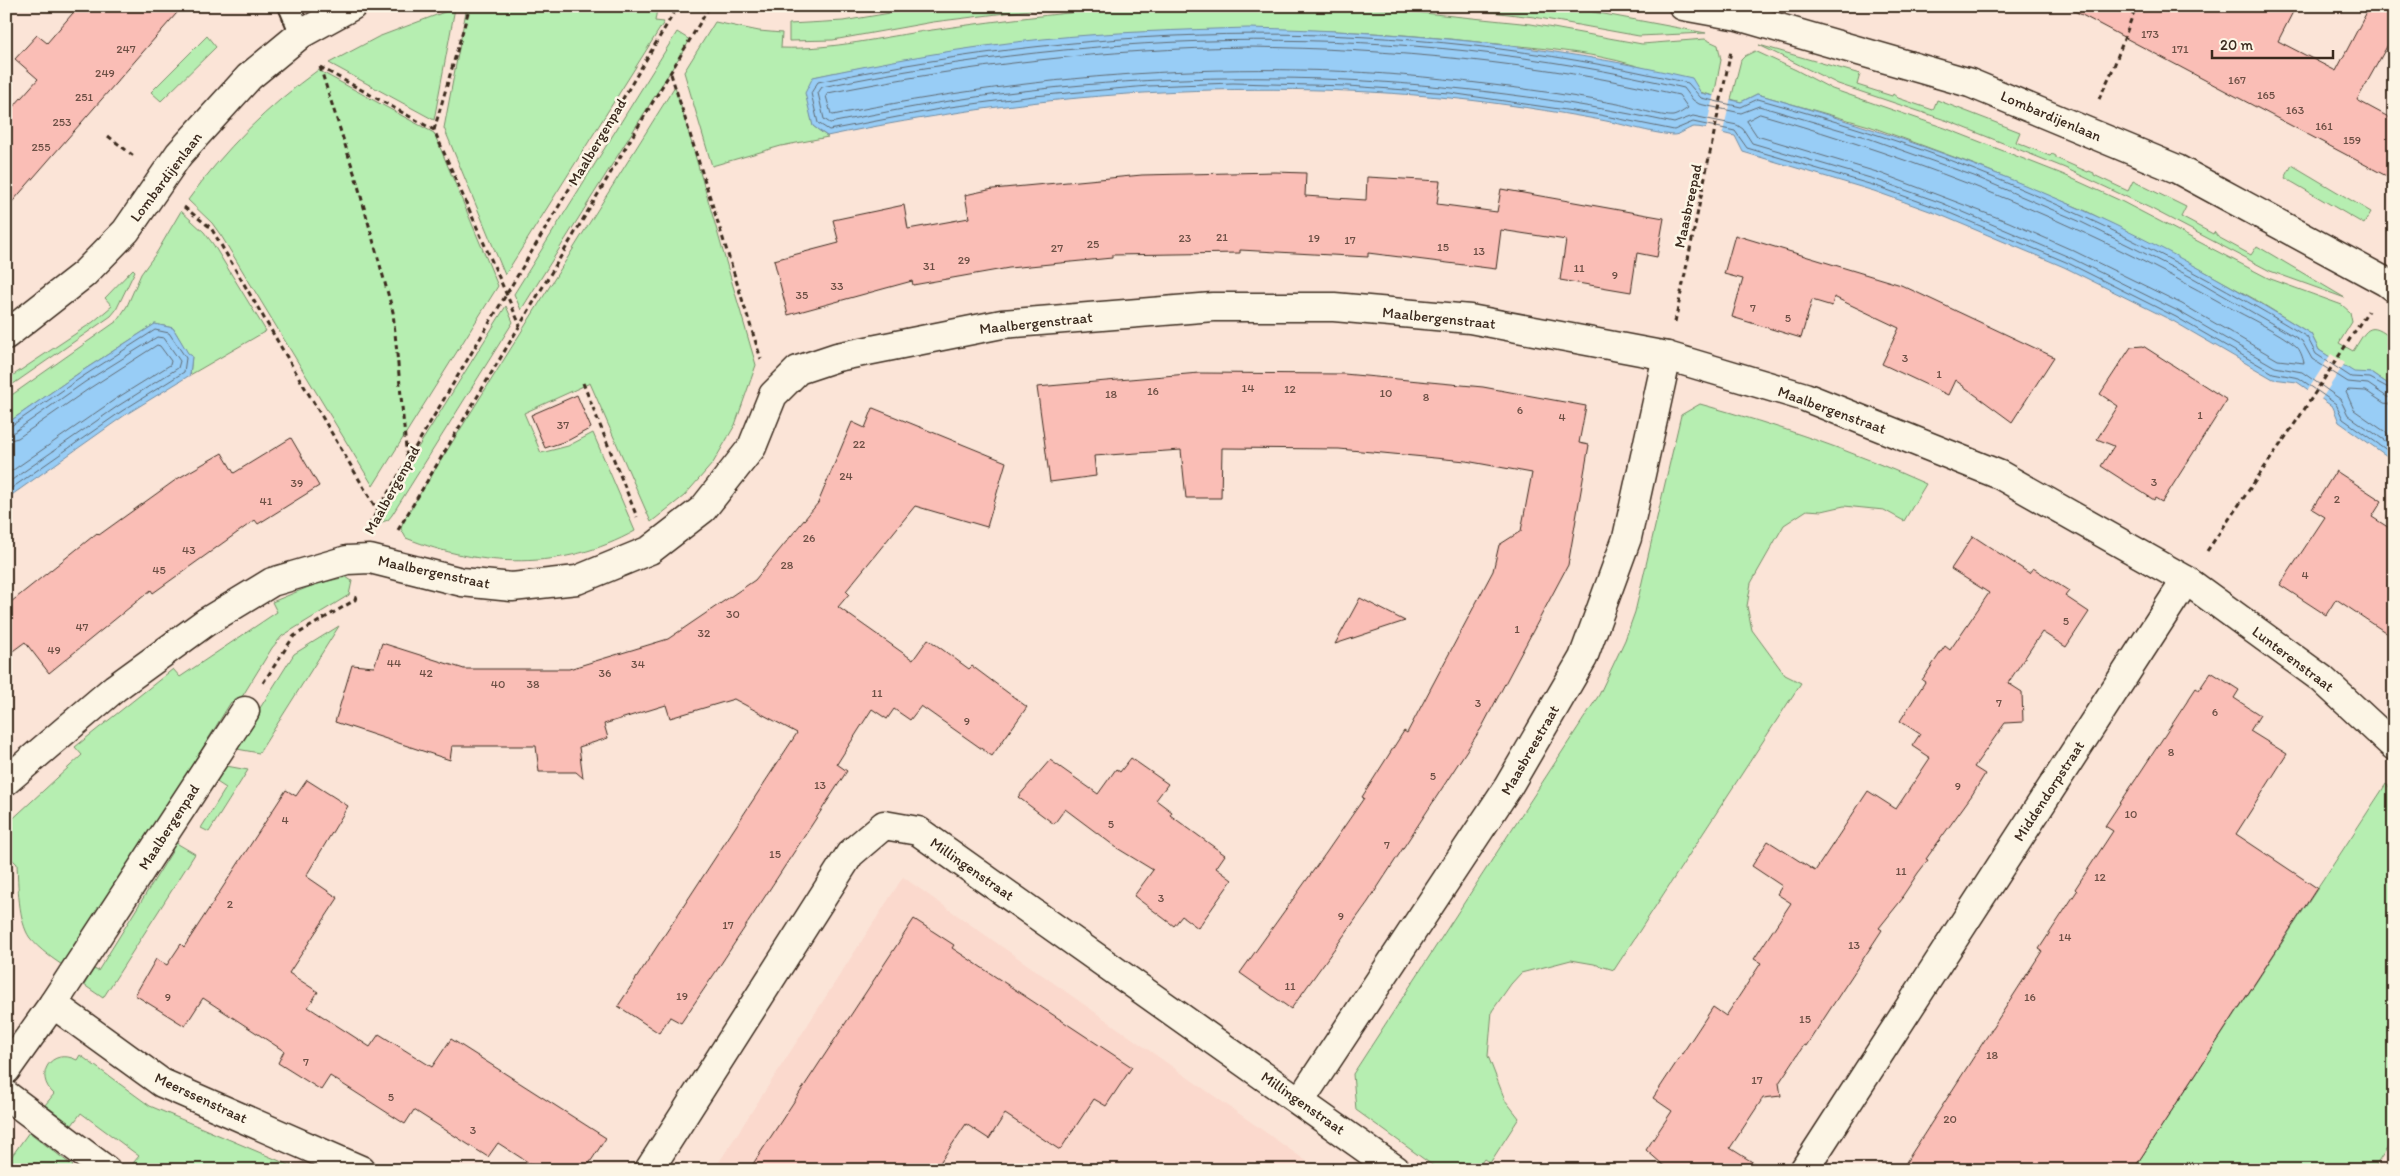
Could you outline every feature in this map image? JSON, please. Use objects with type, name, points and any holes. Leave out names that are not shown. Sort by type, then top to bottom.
[{"type":"street","name":"Lombardijenlaan","points":[[6,335],[84,274],[126,231],[178,154],[249,77],[301,34],[352,6]]},
{"type":"street","name":"Lombardijenlaan","points":[[1683,6],[1739,11],[1970,83],[2177,169],[2391,280]]},
{"type":"street","name":"Maalbergenstraat","points":[[6,781],[115,688],[206,622],[272,582],[348,560],[370,559],[462,582],[512,588],[577,580],[650,550],[704,509],[752,447],[773,395],[798,370],[836,357],[1002,324],[1213,307],[1334,307],[1470,319],[1667,356],[1805,397],[2000,475],[2186,580]]},
{"type":"street","name":"Maasbreestraat","points":[[1300,1101],[1508,787],[1583,658],[1627,538],[1667,356]]},
{"type":"street","name":"Lunterenstraat","points":[[2186,580],[2322,679],[2394,746]]},
{"type":"street","name":"Middendorpstraat","points":[[1804,1170],[2186,580]]},
{"type":"street","name":"Maalbergenpad","points":[[6,1070],[53,1004],[244,711]]},
{"type":"street","name":"Millingenstraat","points":[[649,1170],[850,854],[884,825],[918,831],[1396,1170]]},
{"type":"street","name":"Meerssenstraat","points":[[53,1004],[162,1083],[361,1170]]},
{"type":"street","points":[[6,1095],[106,1170]]},
{"type":"lane","points":[[289,6],[301,34]]},
{"type":"path","points":[[434,130],[470,6]]},
{"type":"path","name":"Maalbergenpad","points":[[244,711],[294,636],[355,600],[370,559],[363,534],[678,6]]},
{"type":"path","points":[[370,559],[389,545],[710,6]]},
{"type":"path","points":[[2085,130],[2113,69],[2136,6]]},
{"type":"path","points":[[301,34],[320,67],[357,182],[393,312],[407,460]]},
{"type":"path","name":"Maasbreepad","points":[[1667,356],[1729,59]]},
{"type":"path","points":[[320,67],[434,130],[520,325]]},
{"type":"path","points":[[671,73],[773,395]]},
{"type":"path","points":[[156,186],[211,228],[377,510]]},
{"type":"path","points":[[2186,580],[2300,416],[2391,280]]},
{"type":"path","points":[[583,383],[650,550]]},
{"type":"shaded area","points":[[903,877],[1319,1170],[714,1170]]},
{"type":"green space","points":[[467,6],[643,6],[657,9],[655,21],[664,22],[505,275],[444,128]]},
{"type":"green space","points":[[931,6],[1062,6],[933,22],[833,40],[789,41],[789,24],[843,21]]},
{"type":"green space","points":[[1159,6],[1345,6],[1531,24],[1642,44],[1705,39],[1718,45],[1721,60],[1714,96],[1694,90],[1647,69],[1597,56],[1469,41],[1303,30],[1221,30],[1059,39],[896,61],[814,77],[807,96],[813,126],[828,137],[781,146],[712,166],[684,72],[715,22],[759,31],[782,33],[781,48],[800,48],[838,45],[1017,19]]},
{"type":"green space","points":[[1439,6],[1561,6],[1706,33],[1639,36],[1534,17]]},
{"type":"green space","points":[[455,8],[434,120],[329,63],[378,37]]},
{"type":"green space","points":[[677,32],[690,40],[521,310],[514,294]]},
{"type":"green space","points":[[207,36],[216,47],[161,101],[151,92]]},
{"type":"green space","points":[[1759,45],[1860,74],[1857,85],[1892,96],[1893,94],[1898,98],[1933,110],[1937,100],[2020,132],[2016,142],[2050,156],[2052,154],[2056,158],[2094,173],[2094,175],[2128,191],[2133,181],[2186,207],[2181,217],[2213,234],[2214,232],[2218,237],[2251,255],[2257,246],[2345,298],[2270,271],[2150,208],[2065,168],[1948,121],[1838,84]]},
{"type":"green space","points":[[1755,51],[1832,89],[1945,128],[2062,174],[2119,200],[2268,278],[2342,305],[2350,312],[2352,322],[2339,343],[2353,351],[2365,333],[2373,329],[2385,334],[2394,341],[2394,388],[2372,373],[2354,373],[2319,350],[2311,334],[2256,300],[2086,211],[1978,166],[1869,126],[1757,94],[1741,102],[1731,99],[1741,60]]},
{"type":"green space","points":[[318,70],[434,133],[498,286],[373,486],[222,237],[212,223],[188,200],[232,146],[264,114]]},
{"type":"green space","points":[[675,86],[756,365],[735,425],[713,463],[684,496],[651,522],[590,383],[524,413],[541,453],[568,446],[593,433],[635,531],[608,544],[579,553],[551,559],[522,561],[492,560],[463,555],[434,548],[406,538],[401,529],[403,521]]},
{"type":"green space","points":[[2292,165],[2371,212],[2364,224],[2285,178]]},
{"type":"green space","points":[[181,211],[204,232],[213,244],[266,331],[190,375],[192,356],[188,354],[173,328],[155,324],[79,373],[6,424],[6,399],[117,321],[127,306],[141,274],[157,252]]},
{"type":"green space","points":[[133,269],[135,271],[116,310],[111,316],[6,389],[6,380],[93,322],[112,306],[105,298]]},
{"type":"green space","points":[[506,306],[513,322],[392,515],[388,520],[376,524],[386,499]]},
{"type":"green space","points":[[1700,404],[1814,440],[1926,484],[1904,521],[1884,510],[1844,506],[1822,511],[1807,510],[1784,525],[1751,583],[1747,606],[1752,630],[1785,675],[1801,683],[1614,970],[1571,960],[1521,973],[1511,984],[1492,1011],[1488,1056],[1505,1100],[1519,1118],[1490,1163],[1484,1159],[1476,1170],[1439,1170],[1356,1110],[1353,1074],[1599,695],[1625,640],[1635,612],[1681,415]]},
{"type":"green space","points":[[346,577],[352,581],[349,595],[282,636],[272,648],[237,705],[231,702],[67,968],[47,954],[30,938],[23,922],[19,902],[17,864],[6,853],[6,825],[82,755],[75,747],[173,669],[180,677],[277,612],[272,602],[316,584]]},
{"type":"green space","points":[[339,626],[259,753],[237,749],[256,718],[255,716],[294,654]]},
{"type":"green space","points":[[221,765],[248,770],[209,832],[201,828],[226,788],[212,779]]},
{"type":"green space","points":[[2386,784],[2394,791],[2394,1138],[2373,1170],[2133,1170]]},
{"type":"green space","points":[[173,841],[195,854],[103,998],[84,985],[94,969],[98,971],[173,850],[169,848]]},
{"type":"green space","points":[[80,1055],[150,1106],[301,1170],[131,1170],[129,1168],[139,1156],[81,1113],[72,1125],[45,1105],[54,1094],[48,1087],[45,1079],[45,1071],[48,1065],[59,1057],[77,1060]]},
{"type":"green space","points":[[29,1132],[73,1166],[70,1170],[22,1170],[9,1160]]},
{"type":"water","points":[[1248,28],[1360,32],[1472,41],[1582,56],[1637,66],[1692,78],[1701,93],[1741,102],[1757,94],[1882,132],[1964,161],[2085,211],[2172,253],[2311,334],[2319,350],[2354,372],[2372,373],[2394,388],[2394,461],[2339,422],[2333,407],[2297,382],[2273,379],[2173,321],[2064,267],[1938,214],[1874,191],[1743,152],[1735,136],[1709,129],[1694,127],[1673,135],[1563,113],[1450,98],[1372,92],[1293,89],[1137,93],[1060,100],[904,121],[827,136],[813,126],[805,93],[813,77],[956,50],[1043,39],[1094,35]]},
{"type":"water","points":[[155,324],[173,328],[188,353],[192,356],[190,375],[125,415],[6,499],[6,424],[79,373]]},
{"type":"pier","points":[[1714,93],[1731,97],[1722,136],[1705,133]]},
{"type":"pier","points":[[2331,354],[2345,363],[2320,401],[2306,393]]},
{"type":"building","points":[[79,6],[183,6],[6,209],[6,115],[38,79],[15,59],[37,35],[47,43]]},
{"type":"building","points":[[2065,6],[2296,6],[2278,41],[2336,71],[2370,6],[2394,6],[2394,34],[2357,100],[2394,120],[2394,180]]},
{"type":"building","points":[[1306,173],[1305,196],[1366,200],[1367,177],[1440,181],[1437,204],[1497,212],[1501,189],[1664,218],[1657,257],[1637,253],[1631,292],[1560,280],[1566,240],[1501,230],[1496,269],[1368,253],[1368,257],[1240,250],[1240,253],[1112,255],[1112,258],[1009,268],[913,285],[912,281],[788,315],[774,260],[839,243],[833,220],[904,205],[908,229],[969,218],[965,195],[993,189],[1142,175]]},
{"type":"building","points":[[1735,235],[1901,285],[2054,357],[2012,422],[1955,380],[1948,395],[1882,364],[1899,328],[1834,297],[1832,306],[1812,300],[1801,338],[1732,317],[1743,279],[1724,274]]},
{"type":"building","points":[[2143,346],[2227,400],[2162,502],[2155,498],[2154,500],[2101,466],[2114,446],[2097,439],[2118,406],[2100,394],[2131,347]]},
{"type":"building","points":[[1199,373],[1344,374],[1483,387],[1586,406],[1579,443],[1589,445],[1568,565],[1482,727],[1368,902],[1291,1009],[1240,973],[1364,798],[1362,797],[1404,731],[1407,733],[1493,571],[1499,545],[1521,531],[1532,473],[1466,461],[1339,449],[1222,448],[1221,498],[1186,498],[1181,450],[1094,456],[1096,476],[1050,482],[1037,387]]},
{"type":"building","points":[[577,395],[591,428],[569,440],[545,448],[531,415]]},
{"type":"building","points":[[873,408],[1006,462],[987,527],[915,506],[846,591],[849,594],[838,607],[913,660],[928,639],[969,669],[972,666],[1027,707],[992,756],[921,706],[910,720],[894,709],[887,719],[872,709],[837,764],[847,771],[715,973],[681,1023],[670,1017],[659,1033],[618,1006],[797,733],[734,699],[670,718],[666,705],[604,724],[608,738],[579,747],[583,778],[576,772],[539,772],[536,746],[452,746],[450,760],[335,722],[352,665],[374,667],[382,643],[464,669],[569,669],[668,639],[755,580],[818,503],[852,422],[865,428]]},
{"type":"building","points":[[291,438],[319,486],[258,524],[255,520],[153,593],[151,590],[49,673],[25,642],[6,656],[6,606],[97,533],[99,535],[177,479],[222,453],[234,473]]},
{"type":"building","points":[[2336,471],[2382,501],[2372,517],[2394,531],[2394,638],[2336,599],[2326,615],[2280,585],[2325,517],[2312,509]]},
{"type":"building","points":[[1973,536],[2029,573],[2033,568],[2069,591],[2065,596],[2089,612],[2066,647],[2042,632],[2008,683],[2022,692],[2023,722],[2005,723],[1974,767],[1985,774],[1926,859],[1928,860],[1903,898],[1879,928],[1882,930],[1806,1046],[1804,1045],[1779,1083],[1781,1096],[1763,1098],[1730,1148],[1765,1170],[1669,1170],[1646,1150],[1672,1111],[1653,1098],[1713,1007],[1726,1016],[1761,963],[1754,959],[1791,903],[1777,894],[1782,886],[1752,866],[1768,841],[1815,871],[1868,791],[1896,809],[1930,758],[1912,746],[1920,734],[1900,721],[1925,682],[1922,680],[1945,646],[1950,650],[1989,593],[1951,569]]},
{"type":"building","points":[[1360,598],[1405,621],[1335,644]]},
{"type":"building","points":[[2211,672],[2239,690],[2234,698],[2260,715],[2250,731],[2287,754],[2236,834],[2317,888],[2133,1170],[1901,1170],[2042,951],[2039,949],[2113,831],[2105,826],[2196,688],[2199,690]]},
{"type":"building","points":[[1131,758],[1168,784],[1156,800],[1172,812],[1170,815],[1225,855],[1216,868],[1232,880],[1198,928],[1182,916],[1174,926],[1134,896],[1153,870],[1117,848],[1065,809],[1054,824],[1018,797],[1050,760],[1098,794],[1116,769],[1120,772]]},
{"type":"building","points":[[307,780],[348,806],[306,876],[338,898],[289,973],[318,992],[308,1007],[370,1047],[379,1034],[432,1067],[451,1039],[606,1138],[585,1170],[540,1170],[498,1143],[488,1157],[414,1110],[405,1124],[330,1076],[321,1090],[278,1063],[284,1051],[203,998],[185,1026],[135,995],[156,959],[167,965],[181,944],[184,947],[286,790],[296,796]]},
{"type":"building","points":[[914,919],[954,945],[952,948],[1132,1067],[1106,1106],[1094,1099],[1060,1150],[1005,1114],[989,1139],[966,1124],[935,1170],[749,1170]]}]
